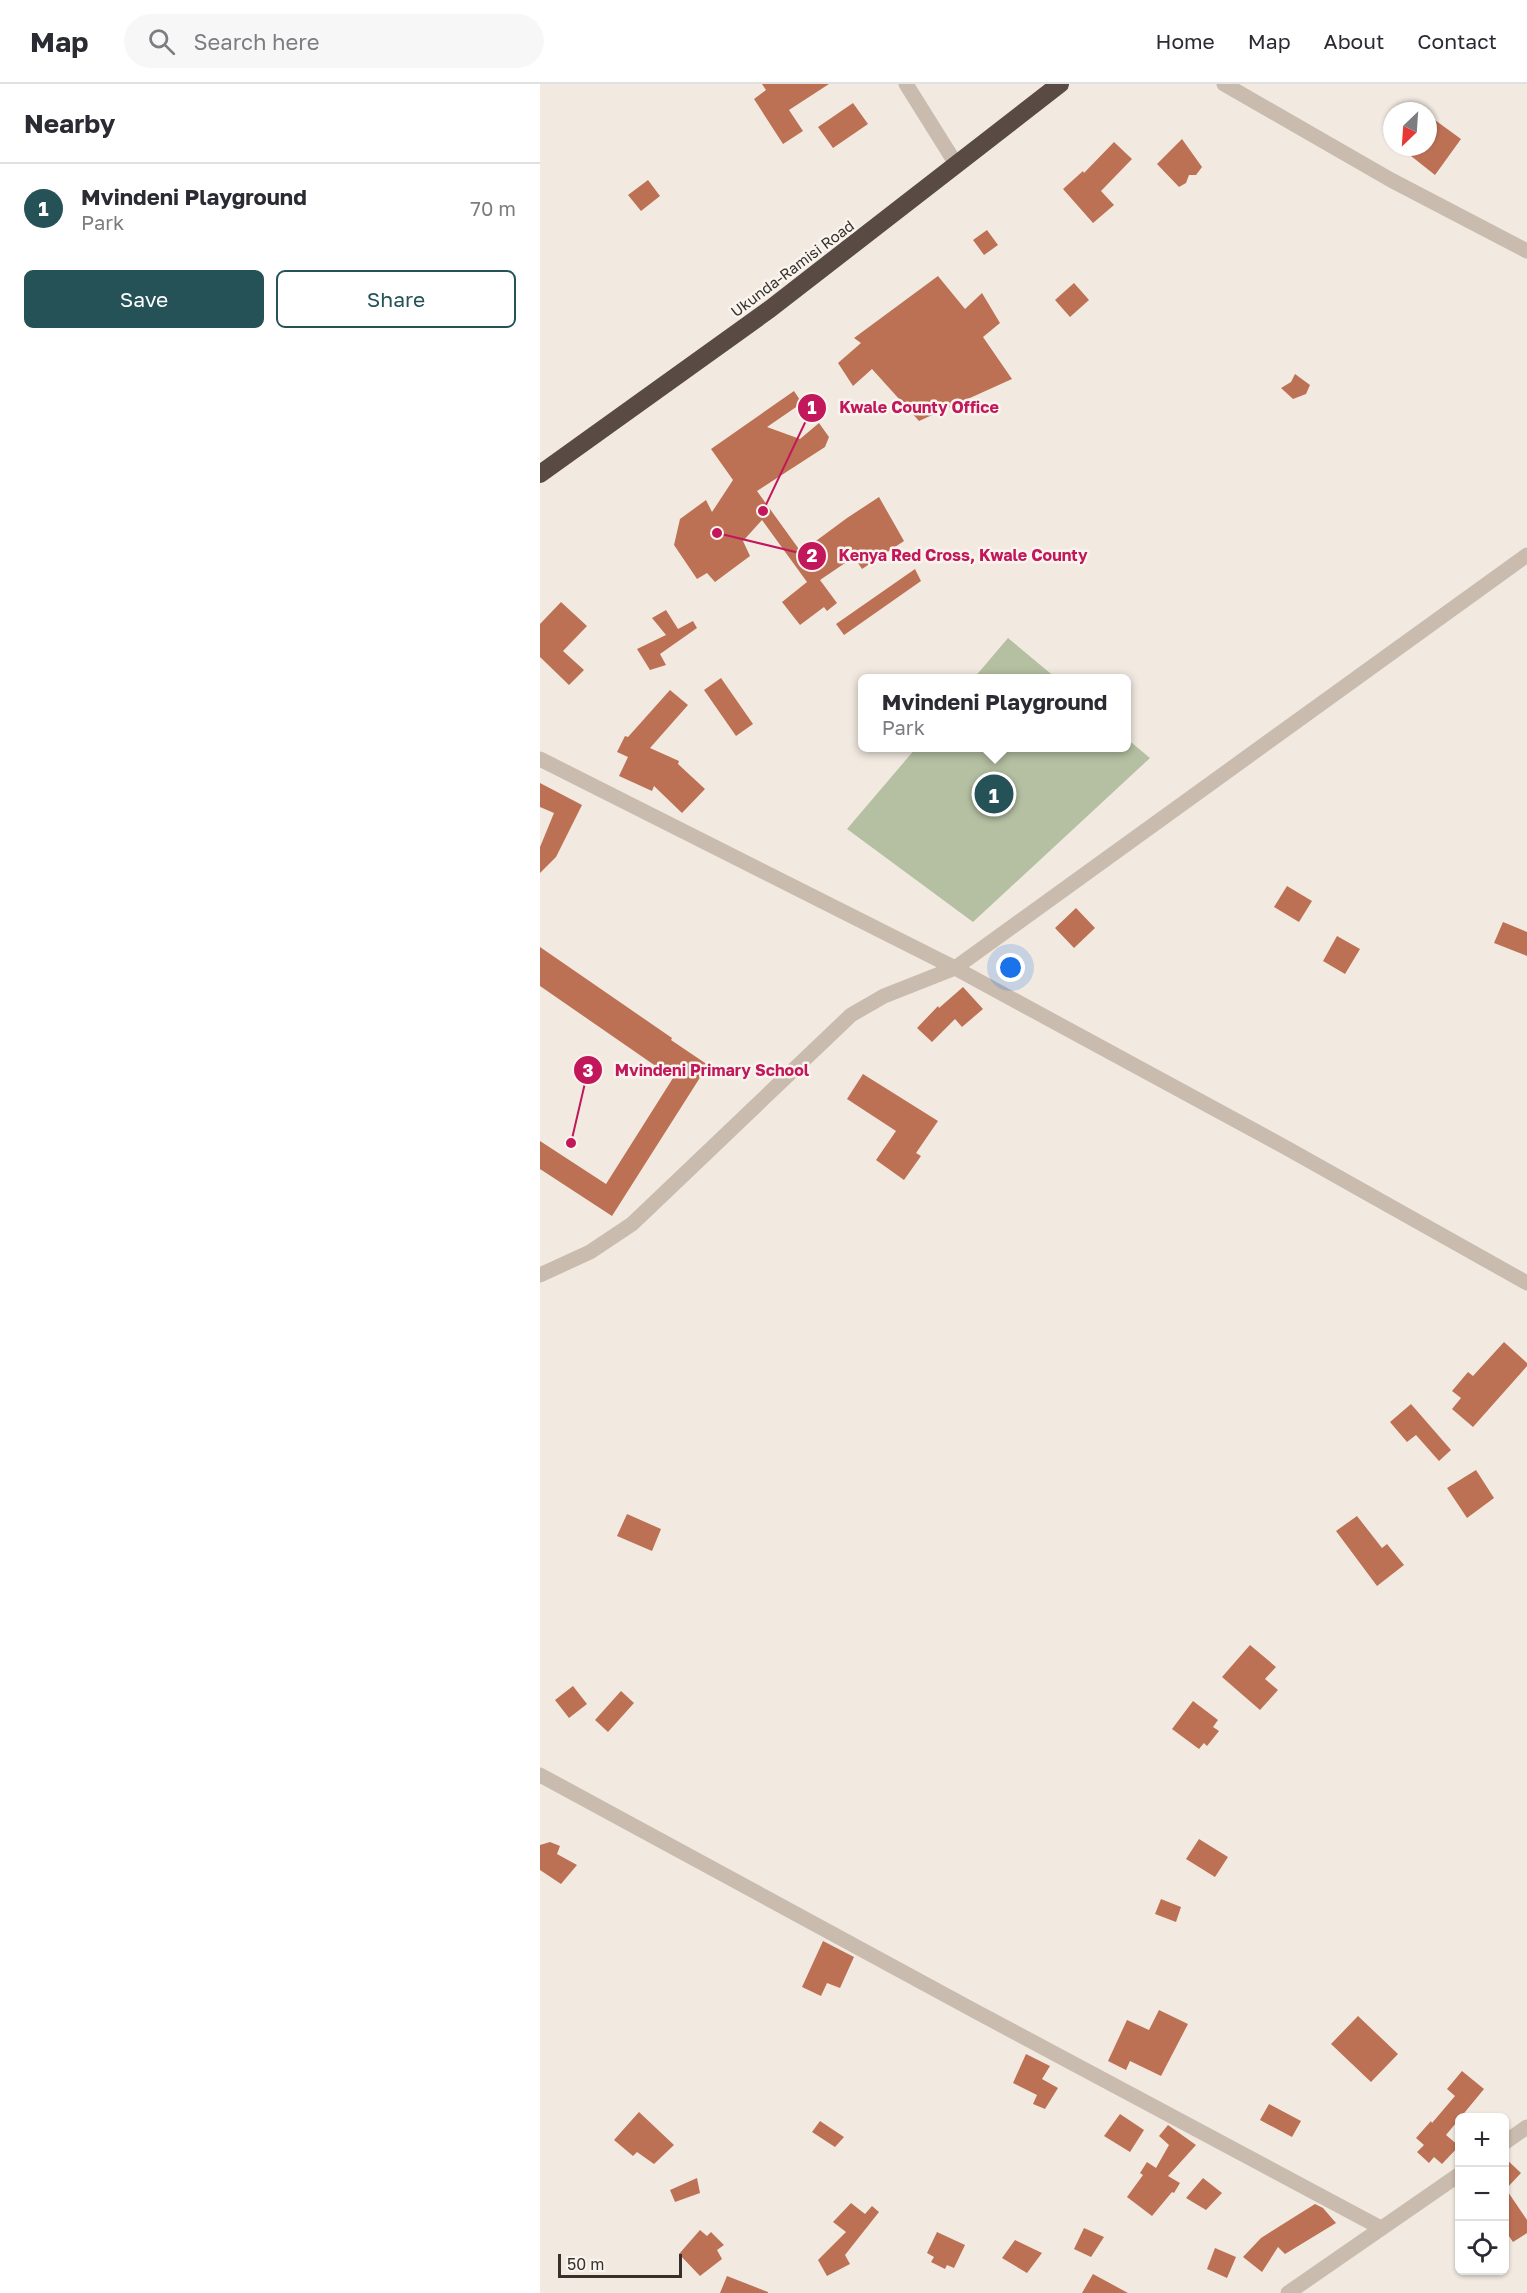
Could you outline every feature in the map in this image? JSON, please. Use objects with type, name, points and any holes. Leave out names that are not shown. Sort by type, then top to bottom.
[{"type":"highway","name":"Ukunda-Ramisi Road","points":[[540,474],[770,309],[1060,84]]},
{"type":"street","points":[[906,84],[956,164]]},
{"type":"street","points":[[1224,84],[1391,180],[1527,251]]},
{"type":"street","points":[[540,1275],[590,1252],[632,1224],[851,1015],[884,996],[955,968],[1527,555]]},
{"type":"street","points":[[540,759],[955,968],[1283,1146],[1527,1283]]},
{"type":"street","points":[[540,1775],[952,1999],[1382,2228]]},
{"type":"street","points":[[1509,2140],[1527,2127]]},
{"type":"street","points":[[1288,2293],[1455,2177]]},
{"type":"green space","points":[[1008,638],[1051,674],[977,674]]},
{"type":"green space","points":[[1131,742],[1150,758],[973,922],[847,829],[913,752],[1131,752]]},
{"type":"building","points":[[762,84],[829,84],[789,110],[803,131],[783,144],[754,99],[766,90]]},
{"type":"building","points":[[853,103],[868,124],[833,148],[818,127]]},
{"type":"building","points":[[1437,122],[1461,139],[1435,175],[1411,156],[1437,156]]},
{"type":"building","points":[[1182,139],[1202,167],[1196,175],[1189,175],[1186,183],[1179,187],[1157,164]]},
{"type":"building","points":[[1114,142],[1132,159],[1101,191],[1114,205],[1093,223],[1063,189],[1083,171],[1084,173]]},
{"type":"building","points":[[648,180],[660,196],[641,211],[628,195]]},
{"type":"building","points":[[987,230],[998,245],[984,255],[973,240]]},
{"type":"building","points":[[938,276],[965,309],[982,293],[1000,323],[983,337],[1012,379],[919,421],[872,369],[853,386],[838,363],[861,343],[854,338]]},
{"type":"building","points":[[1074,283],[1089,300],[1070,317],[1055,300]]},
{"type":"building","points":[[1295,374],[1310,385],[1306,394],[1293,399],[1281,388],[1291,382]]},
{"type":"building","points":[[794,391],[802,403],[767,427],[800,439],[819,423],[829,437],[825,447],[757,491],[801,552],[879,497],[904,541],[862,569],[854,557],[820,580],[837,603],[827,611],[824,607],[800,625],[782,602],[807,582],[762,520],[743,541],[750,556],[715,582],[707,573],[697,579],[674,545],[680,519],[706,500],[712,512],[733,480],[711,449]]},
{"type":"building","points":[[915,569],[921,581],[844,635],[836,624]]},
{"type":"building","points":[[561,602],[587,626],[563,651],[584,670],[569,685],[540,657],[540,624]]},
{"type":"building","points":[[666,610],[678,629],[693,621],[697,628],[660,654],[666,665],[650,670],[637,649],[666,635],[652,618]]},
{"type":"building","points":[[721,678],[753,724],[736,736],[704,690]]},
{"type":"building","points":[[670,690],[688,705],[650,748],[679,761],[678,764],[705,789],[682,813],[654,786],[652,791],[619,776],[628,757],[617,752],[625,736],[628,737]]},
{"type":"building","points":[[540,783],[582,805],[556,857],[540,873],[540,847],[554,813],[540,807]]},
{"type":"building","points":[[1287,886],[1312,901],[1299,922],[1274,907]]},
{"type":"building","points":[[1076,908],[1095,928],[1074,948],[1055,928]]},
{"type":"building","points":[[1503,922],[1527,932],[1527,956],[1494,943]]},
{"type":"building","points":[[1337,936],[1360,949],[1345,974],[1323,961]]},
{"type":"building","points":[[540,947],[708,1065],[612,1216],[540,1169],[540,1141],[606,1184],[673,1078],[540,986]]},
{"type":"building","points":[[963,987],[983,1009],[962,1027],[955,1019],[932,1042],[917,1028],[938,1006],[939,1008]]},
{"type":"building","points":[[863,1074],[938,1121],[916,1153],[921,1156],[904,1180],[876,1160],[896,1131],[847,1099]]},
{"type":"building","points":[[1504,1342],[1527,1363],[1527,1366],[1473,1427],[1452,1409],[1461,1398],[1452,1391],[1468,1372],[1473,1376]]},
{"type":"building","points":[[1411,1404],[1451,1450],[1439,1461],[1416,1435],[1407,1442],[1390,1422]]},
{"type":"building","points":[[1476,1470],[1494,1498],[1467,1518],[1447,1488]]},
{"type":"building","points":[[627,1514],[661,1529],[652,1551],[617,1536]]},
{"type":"building","points":[[1357,1516],[1382,1548],[1387,1544],[1404,1565],[1377,1586],[1336,1531]]},
{"type":"building","points":[[1250,1645],[1276,1667],[1265,1679],[1278,1690],[1260,1710],[1222,1677]]},
{"type":"building","points":[[573,1686],[587,1704],[569,1718],[555,1700]]},
{"type":"building","points":[[621,1691],[634,1703],[608,1732],[595,1720]]},
{"type":"building","points":[[1193,1701],[1218,1720],[1213,1727],[1219,1731],[1207,1746],[1204,1743],[1199,1749],[1172,1729]]},
{"type":"building","points":[[1199,1839],[1228,1857],[1215,1877],[1186,1859]]},
{"type":"building","points":[[550,1842],[560,1846],[557,1854],[577,1865],[561,1884],[540,1870],[540,1845]]},
{"type":"building","points":[[1161,1899],[1181,1907],[1176,1922],[1155,1914]]},
{"type":"building","points":[[823,1941],[854,1957],[840,1988],[827,1983],[821,1996],[802,1987]]},
{"type":"building","points":[[1159,2010],[1188,2024],[1161,2076],[1130,2061],[1126,2070],[1108,2061],[1127,2020],[1149,2030]]},
{"type":"building","points":[[1358,2016],[1398,2054],[1371,2082],[1331,2044]]},
{"type":"building","points":[[1026,2054],[1050,2066],[1042,2079],[1058,2088],[1045,2109],[1033,2104],[1037,2095],[1013,2083]]},
{"type":"building","points":[[1462,2071],[1484,2089],[1464,2113],[1455,2113],[1455,2124],[1446,2135],[1455,2143],[1455,2150],[1442,2164],[1434,2157],[1429,2163],[1417,2152],[1424,2145],[1416,2138],[1455,2096],[1447,2089]]},
{"type":"building","points":[[1269,2104],[1301,2121],[1292,2137],[1260,2120]]},
{"type":"building","points":[[639,2112],[674,2145],[654,2164],[637,2152],[633,2156],[614,2140]]},
{"type":"building","points":[[1120,2114],[1144,2130],[1130,2152],[1104,2136]]},
{"type":"building","points":[[820,2121],[844,2137],[835,2147],[812,2132]]},
{"type":"building","points":[[1168,2125],[1196,2145],[1168,2176],[1180,2183],[1174,2193],[1172,2192],[1152,2216],[1127,2197],[1143,2175],[1140,2173],[1147,2162],[1156,2168],[1169,2145],[1159,2136]]},
{"type":"building","points":[[1509,2162],[1521,2173],[1509,2186]]},
{"type":"building","points":[[697,2178],[700,2193],[675,2202],[670,2190]]},
{"type":"building","points":[[1203,2178],[1222,2193],[1206,2210],[1186,2198]]},
{"type":"building","points":[[1509,2193],[1527,2220],[1527,2233],[1513,2242],[1509,2236]]},
{"type":"building","points":[[851,2203],[865,2214],[872,2206],[879,2212],[845,2255],[850,2264],[827,2276],[818,2260],[846,2232],[833,2222]]},
{"type":"building","points":[[1315,2204],[1323,2208],[1336,2223],[1285,2254],[1278,2247],[1262,2272],[1243,2257],[1261,2238]]},
{"type":"building","points":[[1084,2228],[1104,2237],[1091,2257],[1074,2249]]},
{"type":"building","points":[[700,2230],[707,2236],[711,2232],[724,2245],[717,2250],[722,2259],[700,2276],[679,2254]]},
{"type":"building","points":[[937,2232],[965,2245],[954,2268],[947,2265],[945,2269],[931,2262],[934,2257],[927,2253]]},
{"type":"building","points":[[1015,2240],[1042,2253],[1027,2273],[1002,2258]]},
{"type":"building","points":[[1215,2248],[1236,2257],[1227,2278],[1207,2269]]},
{"type":"building","points":[[1093,2274],[1128,2293],[1082,2293]]},
{"type":"building","points":[[727,2276],[768,2292],[768,2293],[720,2293]]},
{"type":"place","name":"Kwale County Office","points":[[763,511]]},
{"type":"place","name":"Kenya Red Cross, Kwale County","points":[[717,533]]},
{"type":"place","name":"Mvindeni Playground","points":[[994,794]]},
{"type":"place","name":"Mvindeni Primary School","points":[[571,1143]]}]
